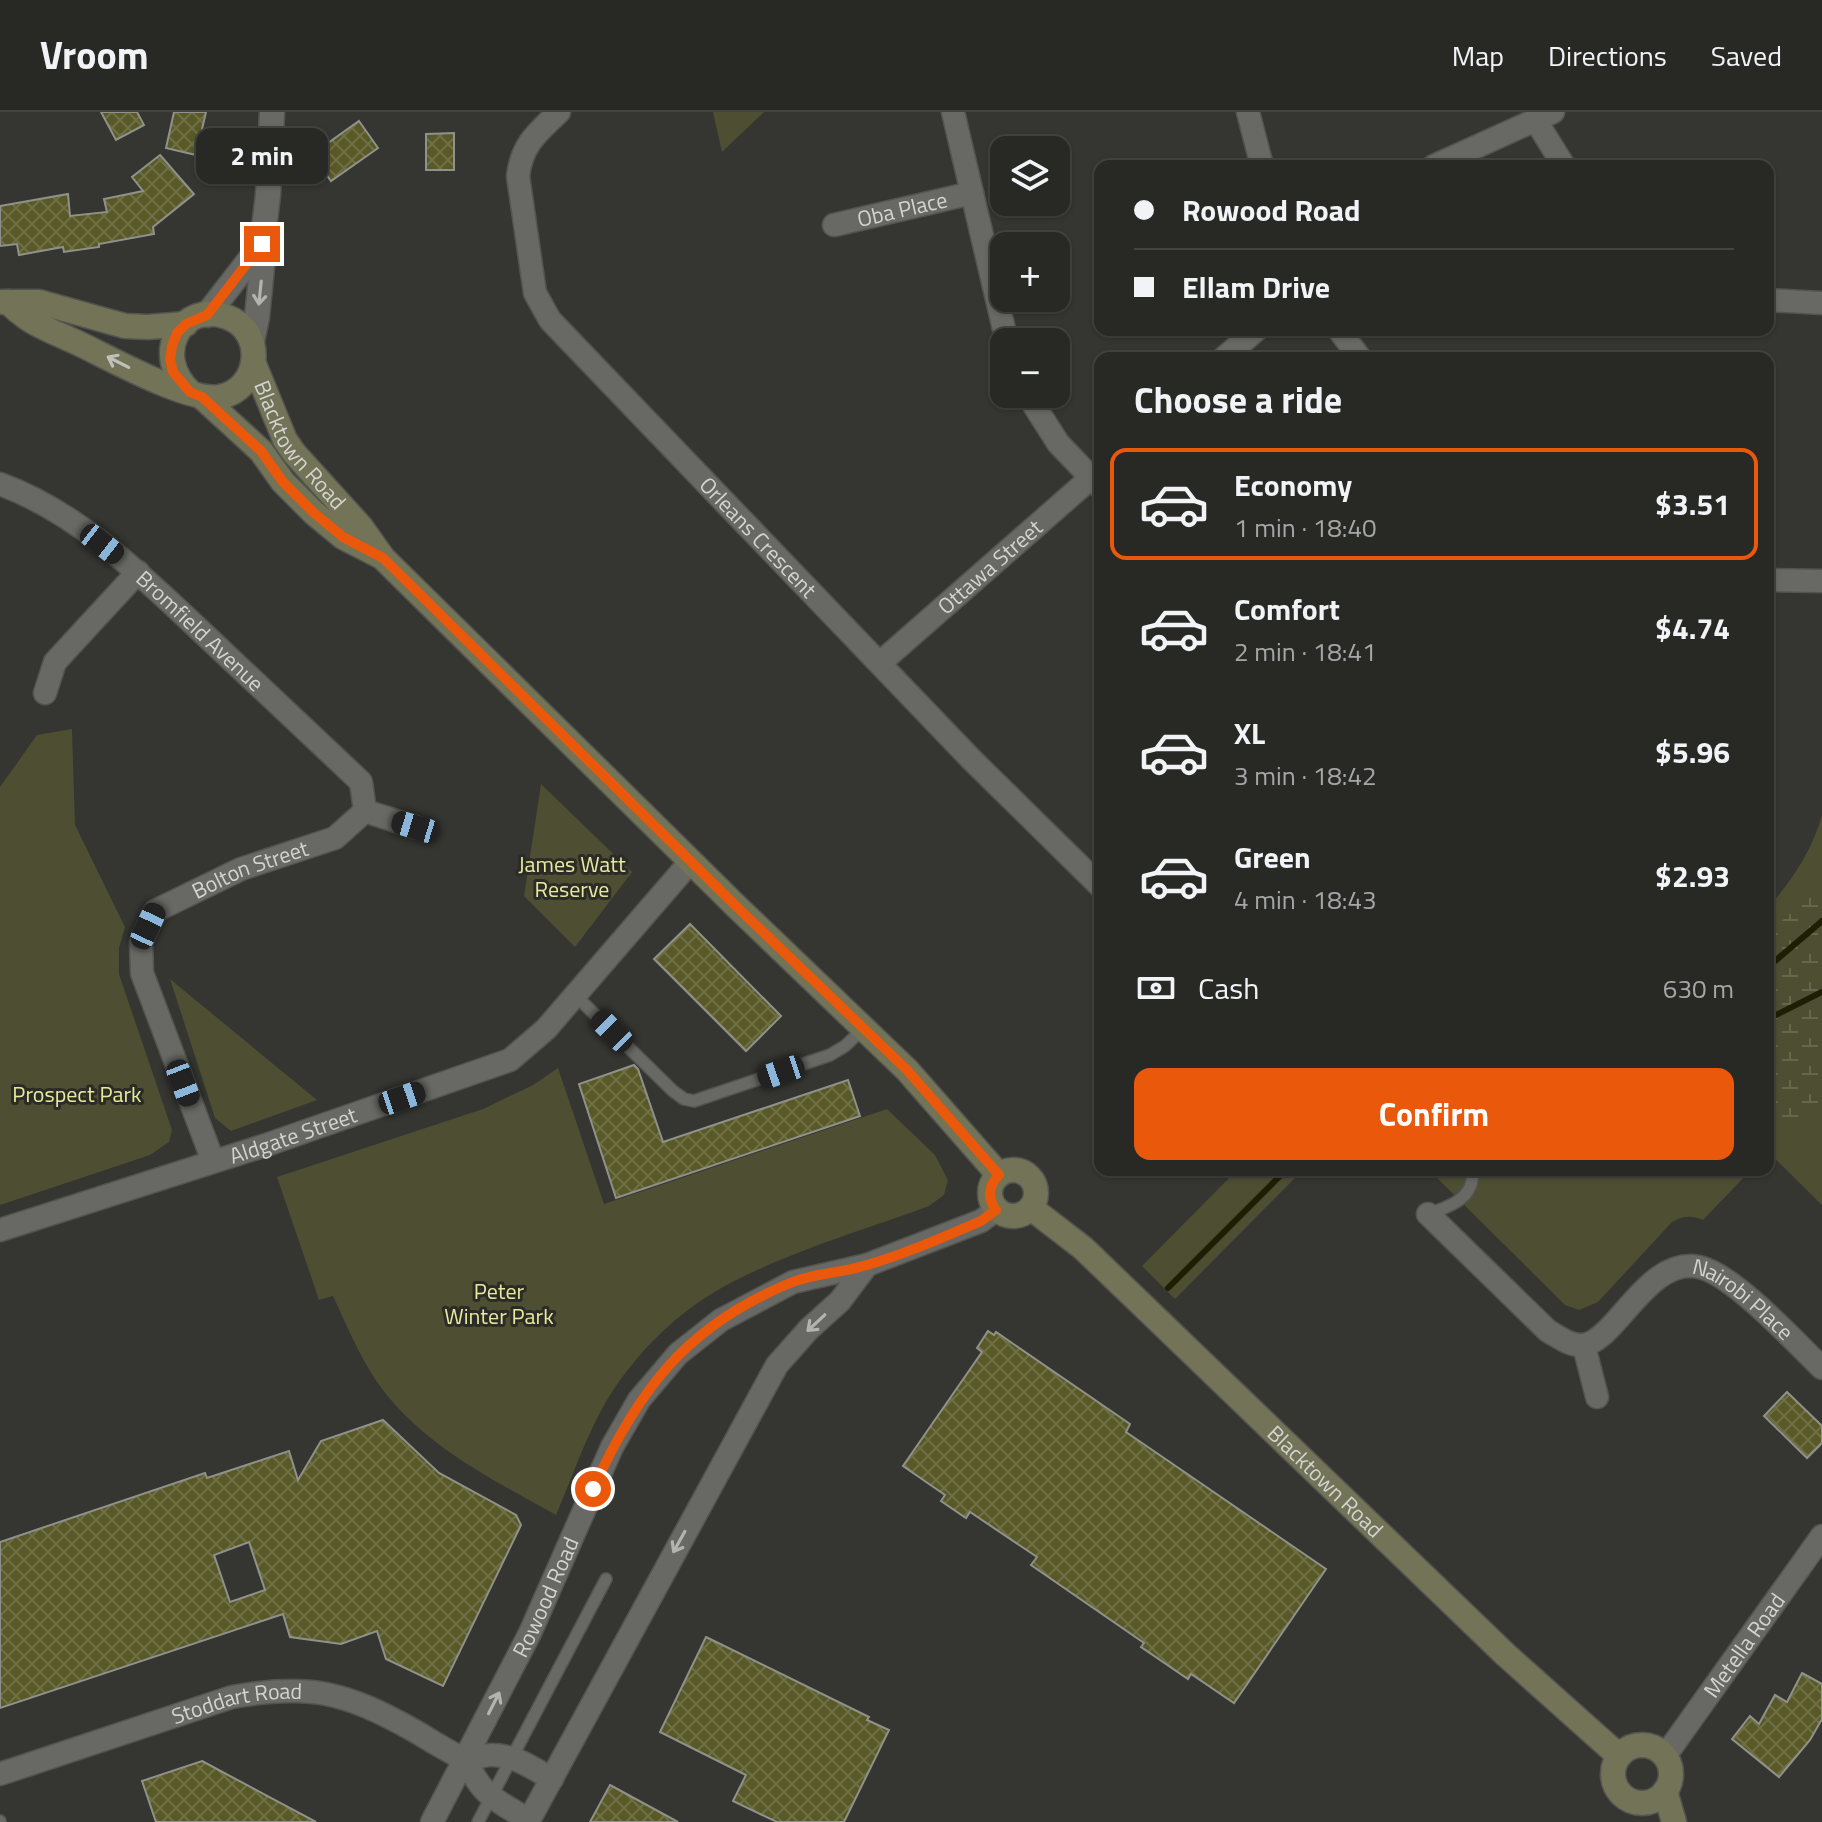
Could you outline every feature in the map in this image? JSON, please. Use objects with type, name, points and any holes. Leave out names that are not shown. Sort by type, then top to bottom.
[{"type":"main road","name":"Blacktown Road","points":[[4,302],[39,302],[125,326],[148,327],[196,319]]},
{"type":"main road","name":"Blacktown Road","points":[[4,302],[29,319],[145,376],[196,395],[261,451],[283,482],[314,513],[343,537],[383,558]]},
{"type":"main road","points":[[230,318],[239,324],[253,352],[249,377],[229,395],[216,398],[196,395],[173,372],[170,359],[177,333],[196,319],[230,318]]},
{"type":"main road","name":"Blacktown Road","points":[[253,352],[285,440],[361,527],[383,558],[907,1070],[999,1175]]},
{"type":"main road","points":[[1013,1170],[1027,1174],[1032,1180],[1037,1194],[1026,1213],[1010,1217],[996,1210],[989,1196],[993,1180],[999,1175],[1013,1170]]},
{"type":"main road","name":"Blacktown Road","points":[[1031,1208],[1083,1248],[1483,1634],[1619,1756]]},
{"type":"main road","points":[[1642,1744],[1665,1756],[1671,1774],[1665,1791],[1638,1812],[1614,1782],[1614,1764],[1619,1756],[1625,1750],[1642,1744]]},
{"type":"main road","points":[[1665,1791],[1674,1822]]},
{"type":"street","points":[[253,352],[268,195],[272,112]]},
{"type":"street","name":"Orleans Crescent","points":[[559,112],[530,139],[520,162],[518,176],[535,293],[550,320],[971,759],[1094,880]]},
{"type":"street","points":[[953,112],[1004,328]]},
{"type":"street","points":[[1248,112],[1260,160]]},
{"type":"street","points":[[1447,160],[1545,116],[1562,160]]},
{"type":"street","name":"Oba Place","points":[[834,225],[972,193]]},
{"type":"street","points":[[196,319],[262,244]]},
{"type":"street","points":[[1774,300],[1822,303]]},
{"type":"street","points":[[1231,352],[1249,336]]},
{"type":"street","points":[[1036,408],[1058,443],[1094,475]]},
{"type":"street","name":"Ottawa Street","points":[[880,663],[1094,481]]},
{"type":"street","name":"Bromfield Avenue","points":[[0,484],[38,501],[138,572],[361,782],[365,811]]},
{"type":"street","points":[[45,693],[55,662],[138,572]]},
{"type":"street","points":[[1774,580],[1822,581]]},
{"type":"street","points":[[365,811],[415,827]]},
{"type":"street","name":"Bolton Street","points":[[213,1161],[142,973],[141,942],[155,911],[241,869],[335,838],[365,811]]},
{"type":"street","name":"Aldgate Street","points":[[0,1230],[266,1145],[510,1060],[546,1029],[691,861]]},
{"type":"street","name":"Rowood Road","points":[[432,1822],[530,1633],[612,1447],[654,1381],[697,1337],[754,1300],[793,1282],[867,1265],[981,1221],[996,1210]]},
{"type":"street","points":[[1428,1214],[1548,1331],[1567,1343],[1584,1346],[1597,1397]]},
{"type":"street","points":[[528,1821],[777,1365],[809,1329],[840,1301],[867,1265]]},
{"type":"street","name":"Nairobi Place","points":[[1584,1346],[1598,1338],[1658,1277],[1675,1268],[1699,1267],[1726,1279],[1822,1368]]},
{"type":"street","name":"Metella Road","points":[[1665,1756],[1822,1536]]},
{"type":"street","name":"Stoddart Road","points":[[0,1774],[232,1697],[292,1690],[339,1695],[373,1708],[466,1759],[475,1781],[491,1797],[528,1821]]},
{"type":"street","points":[[466,1759],[490,1755],[512,1757],[552,1779]]},
{"type":"lane","points":[[576,996],[673,1091],[684,1099],[694,1101],[830,1055],[845,1046],[864,1027]]},
{"type":"lane","points":[[1428,1214],[1454,1205],[1468,1192],[1473,1176]]},
{"type":"lane","points":[[478,1822],[606,1579]]},
{"type":"green space","points":[[713,112],[764,112],[722,152]]},
{"type":"green space","name":"Prospect Park","points":[[72,729],[75,825],[125,927],[119,948],[119,974],[172,1130],[169,1142],[150,1155],[0,1205],[0,787],[37,735]]},
{"type":"green space","name":"James Watt Reserve","points":[[541,784],[632,872],[575,947],[524,896]]},
{"type":"green space","points":[[1822,815],[1822,1205],[1774,1158],[1774,901],[1813,841]]},
{"type":"green space","points":[[1822,888],[1822,1122],[1774,1117],[1774,927]]},
{"type":"green space","points":[[170,979],[317,1100],[231,1131],[215,1118]]},
{"type":"green space","name":"Peter Winter Park","points":[[558,1068],[604,1204],[887,1109],[935,1155],[948,1180],[944,1195],[929,1206],[780,1260],[724,1287],[676,1319],[636,1360],[608,1398],[556,1515],[457,1457],[392,1402],[363,1359],[333,1296],[319,1300],[277,1177],[483,1109],[533,1085]]},
{"type":"green space","points":[[1231,1176],[1297,1176],[1175,1299],[1142,1266]]},
{"type":"green space","points":[[1435,1176],[1745,1176],[1703,1220],[1687,1217],[1672,1222],[1598,1302],[1579,1310],[1565,1305]]},
{"type":"building","points":[[101,112],[137,112],[144,125],[116,140]]},
{"type":"building","points":[[174,112],[206,112],[196,155],[166,148]]},
{"type":"building","points":[[359,121],[378,148],[331,181],[321,167],[329,161],[321,148]]},
{"type":"building","points":[[454,133],[454,170],[426,170],[426,134]]},
{"type":"building","points":[[160,155],[194,194],[153,227],[154,234],[64,252],[63,247],[19,255],[17,244],[0,246],[0,206],[68,194],[70,216],[107,212],[104,199],[143,191],[132,177]]},
{"type":"building","points":[[690,924],[781,1016],[746,1051],[654,959]]},
{"type":"building","points":[[634,1065],[663,1142],[848,1080],[860,1116],[616,1198],[579,1084]]},
{"type":"building","points":[[988,1331],[994,1335],[996,1332],[1130,1424],[1126,1432],[1326,1569],[1234,1703],[1191,1674],[1188,1679],[1141,1647],[1144,1643],[1031,1565],[1037,1557],[970,1512],[966,1518],[941,1501],[945,1495],[903,1466],[982,1352],[977,1348]]},
{"type":"building","points":[[1787,1392],[1822,1426],[1822,1443],[1807,1458],[1764,1416]]},
{"type":"building","points":[[383,1420],[439,1473],[516,1515],[521,1525],[443,1686],[386,1659],[377,1631],[341,1644],[290,1637],[283,1614],[0,1708],[0,1542],[205,1473],[207,1478],[289,1451],[298,1480],[321,1441]],"holes":[[[249,1542],[265,1590],[230,1602],[214,1555]]]},
{"type":"building","points":[[706,1637],[869,1717],[867,1720],[889,1730],[844,1822],[777,1822],[733,1801],[746,1775],[660,1732]]},
{"type":"building","points":[[1802,1673],[1822,1684],[1822,1719],[1810,1740],[1779,1777],[1732,1739],[1750,1716],[1759,1724],[1775,1695],[1787,1702]]},
{"type":"building","points":[[202,1761],[316,1822],[156,1822],[142,1781]]},
{"type":"building","points":[[610,1785],[678,1822],[590,1822]]},
{"type":"waterway","points":[[1774,962],[1822,921]]},
{"type":"waterway","points":[[1774,1016],[1822,992]]},
{"type":"waterway","points":[[1168,1288],[1280,1176]]},
{"type":"route","points":[[262,244],[207,315],[186,324],[177,333],[170,359],[180,383],[202,397],[251,441],[283,482],[314,513],[343,537],[383,558],[907,1070],[999,1175],[993,1180],[989,1196],[996,1210],[981,1221],[867,1265],[793,1282],[754,1300],[697,1337],[678,1354],[639,1400],[612,1447],[593,1489]]}]
